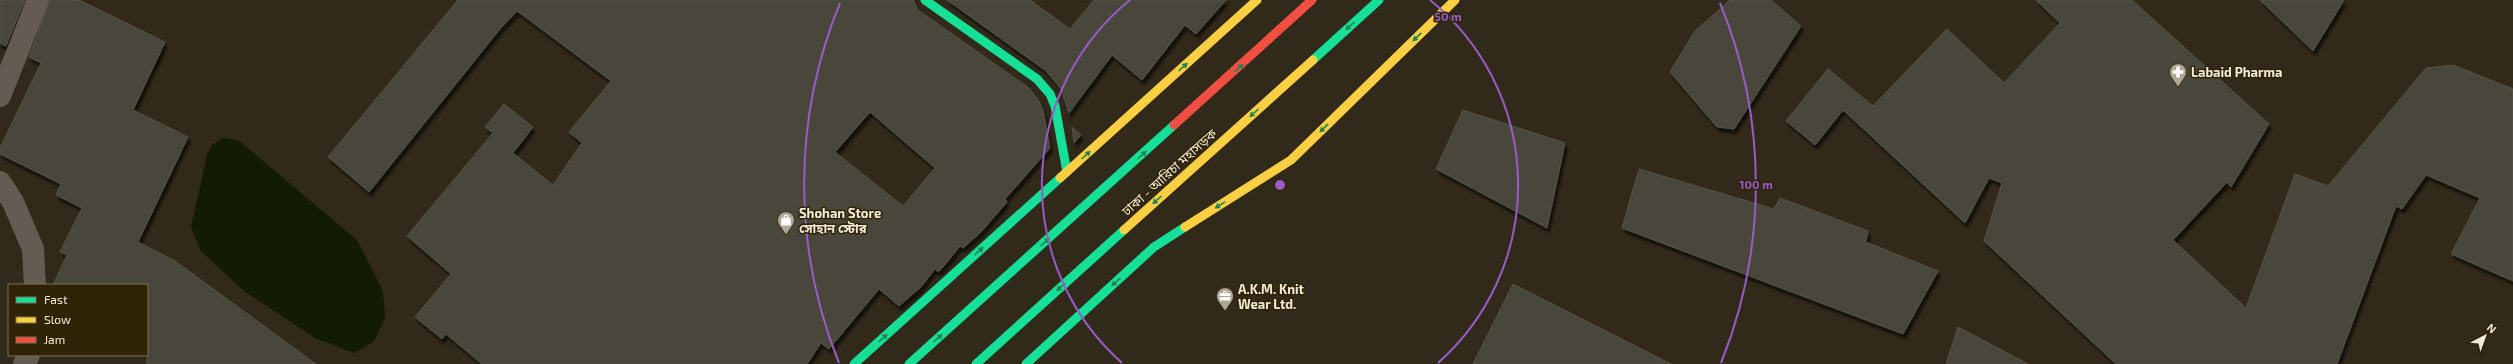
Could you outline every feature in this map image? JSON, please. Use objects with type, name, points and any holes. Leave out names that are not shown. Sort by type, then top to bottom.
[{"type":"main road","points":[[925,0],[1037,79],[1050,94],[1055,106],[1067,172]]},
{"type":"main road","points":[[854,364],[1257,0]]},
{"type":"main road","points":[[909,364],[1312,0]]},
{"type":"main road","name":"ঢাকা - আরিচা মহাসড়ক","points":[[976,364],[1379,0]]},
{"type":"main road","points":[[1026,364],[1154,247],[1291,160],[1455,0]]},
{"type":"street","points":[[0,96],[38,0]]},
{"type":"street","points":[[0,182],[13,202],[33,249],[35,284]]},
{"type":"shaded area","points":[[224,138],[238,140],[357,240],[383,291],[385,318],[374,341],[354,353],[315,338],[244,291],[201,251],[191,227],[207,155],[212,145]]},
{"type":"building","points":[[0,0],[25,0],[6,46],[0,43]]},
{"type":"building","points":[[50,0],[79,0],[165,42],[133,110],[188,137],[138,242],[175,261],[316,364],[147,364],[148,284],[53,284],[67,255],[60,252],[82,208],[56,195],[61,184],[0,154],[0,148],[41,63],[29,57]]},
{"type":"building","points":[[458,0],[913,0],[918,10],[1029,88],[1039,101],[1043,110],[1050,148],[1005,199],[1007,202],[981,232],[963,248],[960,246],[938,272],[935,269],[921,287],[899,306],[879,289],[829,349],[821,343],[807,364],[482,364],[446,334],[442,339],[415,317],[451,274],[407,236],[493,133],[485,127],[504,104],[533,127],[513,153],[553,185],[582,143],[569,132],[611,81],[517,11],[500,29],[369,192],[328,157]],"holes":[[[870,112],[935,168],[903,206],[835,152]]]},
{"type":"building","points":[[947,0],[1030,0],[1070,29],[1094,0],[1226,0],[1196,34],[1185,25],[1142,80],[1112,55],[1069,113],[1061,89],[1046,71]]},
{"type":"building","points":[[1730,0],[1771,0],[1801,26],[1734,129],[1717,127],[1670,72],[1695,31]]},
{"type":"building","points":[[2036,0],[2132,0],[2269,124],[2231,187],[2227,182],[2173,240],[2246,308],[2295,174],[2328,186],[2426,68],[2453,65],[2513,89],[2513,281],[2451,254],[2480,198],[2426,175],[2402,209],[2396,206],[2337,364],[2116,364],[1984,241],[2002,183],[1989,178],[1965,223],[1843,110],[1815,145],[1786,121],[1828,69],[1873,106],[1947,29],[2004,83],[2060,23]]},
{"type":"building","points":[[2260,0],[2344,0],[2313,51]]},
{"type":"building","points":[[1463,110],[1565,143],[1547,228],[1436,169]]},
{"type":"building","points":[[1072,127],[1081,135],[1074,143]]},
{"type":"building","points":[[1639,169],[1774,209],[1780,198],[1868,231],[1866,242],[1938,271],[1903,334],[1622,228]]},
{"type":"building","points":[[1513,284],[1671,364],[1473,364]]},
{"type":"building","points":[[1958,327],[2028,364],[1946,364]]},
{"type":"traffic: fast","points":[[925,0],[1037,79],[1050,94],[1055,106],[1067,172]]},
{"type":"traffic: fast","points":[[1313,60],[1379,0]]},
{"type":"traffic: fast","points":[[909,364],[1174,125]]},
{"type":"traffic: fast","points":[[854,364],[1060,178]]},
{"type":"traffic: fast","points":[[1026,364],[1154,247],[1185,227]]},
{"type":"traffic: fast","points":[[976,364],[1124,230]]},
{"type":"traffic: slow","points":[[1060,178],[1257,0]]},
{"type":"traffic: slow","points":[[1185,227],[1291,160],[1455,0]]},
{"type":"traffic: slow","points":[[1124,230],[1313,60]]},
{"type":"traffic: jam","points":[[1174,125],[1312,0]]},
{"type":"place","name":"Labaid Pharma","points":[[2178,87]]},
{"type":"place","name":"Shohan Store সোহান স্টোর","points":[[786,235]]},
{"type":"place","name":"A.K.M. Knit Wear Ltd.","points":[[1225,311]]}]
